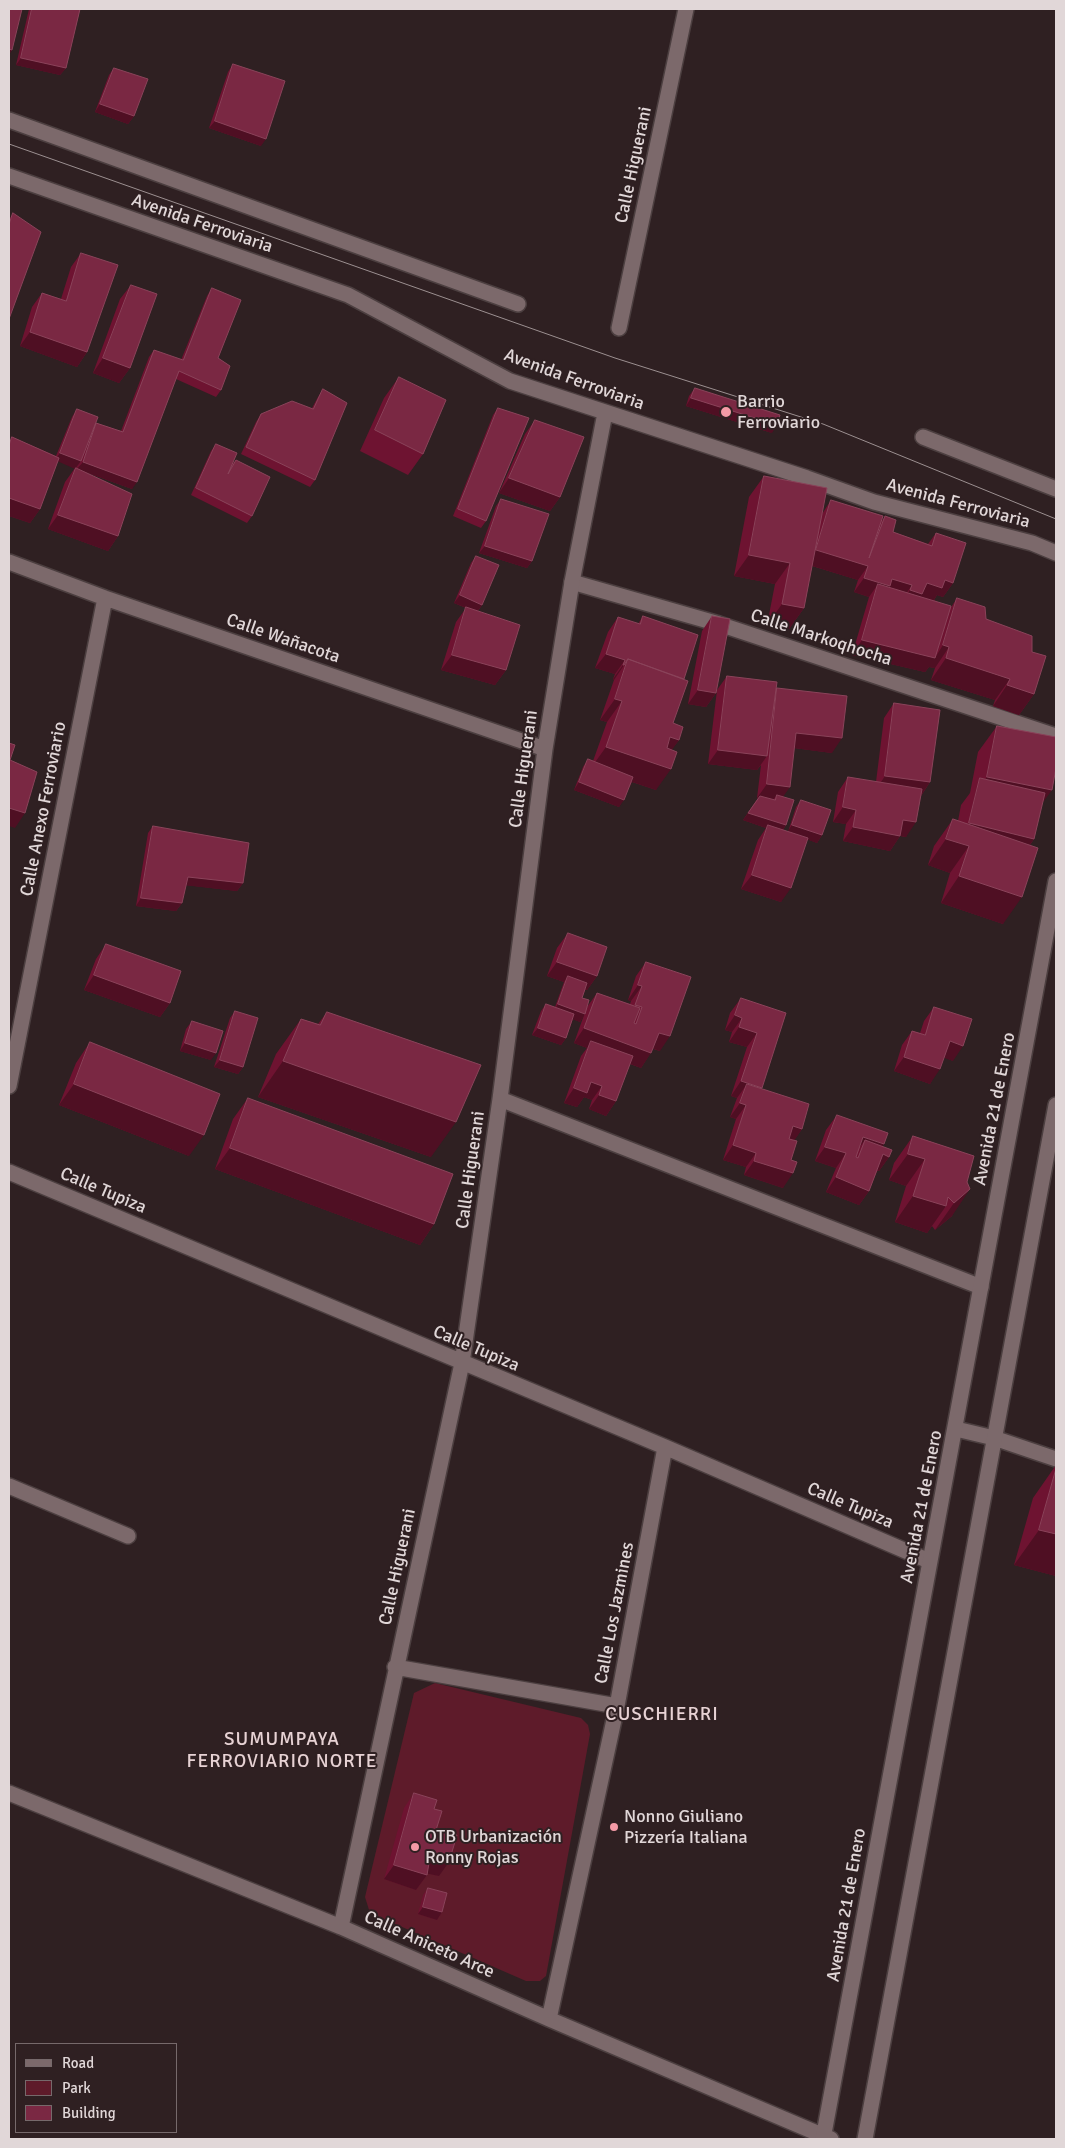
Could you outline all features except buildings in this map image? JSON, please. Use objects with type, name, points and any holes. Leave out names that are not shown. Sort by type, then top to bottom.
[{"type":"street","name":"Calle Higuerani","points":[[619,328],[686,9]]},
{"type":"street","name":"Avenida Ferroviaria","points":[[9,120],[518,304]]},
{"type":"street","name":"Avenida Ferroviaria","points":[[9,176],[348,295],[510,381],[807,478],[874,502],[1032,543],[1056,553]]},
{"type":"street","name":"Calle Higuerani","points":[[341,1927],[395,1667],[462,1363],[500,1099],[545,749],[572,582],[605,413]]},
{"type":"street","points":[[924,437],[1056,490]]},
{"type":"street","name":"Calle Wañacota","points":[[9,562],[105,598],[545,749]]},
{"type":"street","name":"Calle Markoqhocha","points":[[572,582],[719,624],[1056,736]]},
{"type":"street","name":"Calle Anexo Ferroviario","points":[[9,1086],[105,598]]},
{"type":"street","name":"Avenida 21 de Enero","points":[[826,2138],[929,1561],[956,1429],[1056,881]]},
{"type":"street","points":[[500,1099],[981,1287]]},
{"type":"street","points":[[865,2139],[1056,1105]]},
{"type":"street","name":"Calle Tupiza","points":[[9,1172],[665,1447],[929,1561]]},
{"type":"street","points":[[956,1429],[994,1438],[1056,1459]]},
{"type":"street","name":"Calle Los Jazmines","points":[[550,2019],[617,1706],[665,1447]]},
{"type":"street","points":[[9,1486],[128,1536]]},
{"type":"street","points":[[395,1667],[617,1706]]},
{"type":"street","name":"Calle Aniceto Arce","points":[[9,1793],[341,1927],[826,2138]]},
{"type":"green space","points":[[435,1683],[581,1718],[588,1725],[590,1734],[546,1976],[540,1981],[526,1981],[370,1913],[365,1897],[414,1693]]},
{"type":"tram line","points":[[9,144],[615,358],[823,424],[1056,519]]},
{"type":"place","name":"Barrio Ferroviario","points":[[726,412]]},
{"type":"place","name":"Nonno Giuliano Pizzería Italiana","points":[[614,1827]]},
{"type":"place","name":"OTB Urbanización Ronny Rojas","points":[[415,1847]]},
{"type":"district","name":"CUSCHIERRI","points":[[662,1715]]},
{"type":"district","name":"SUMUMPAYA FERROVIARIO NORTE","points":[[282,1751]]}]
